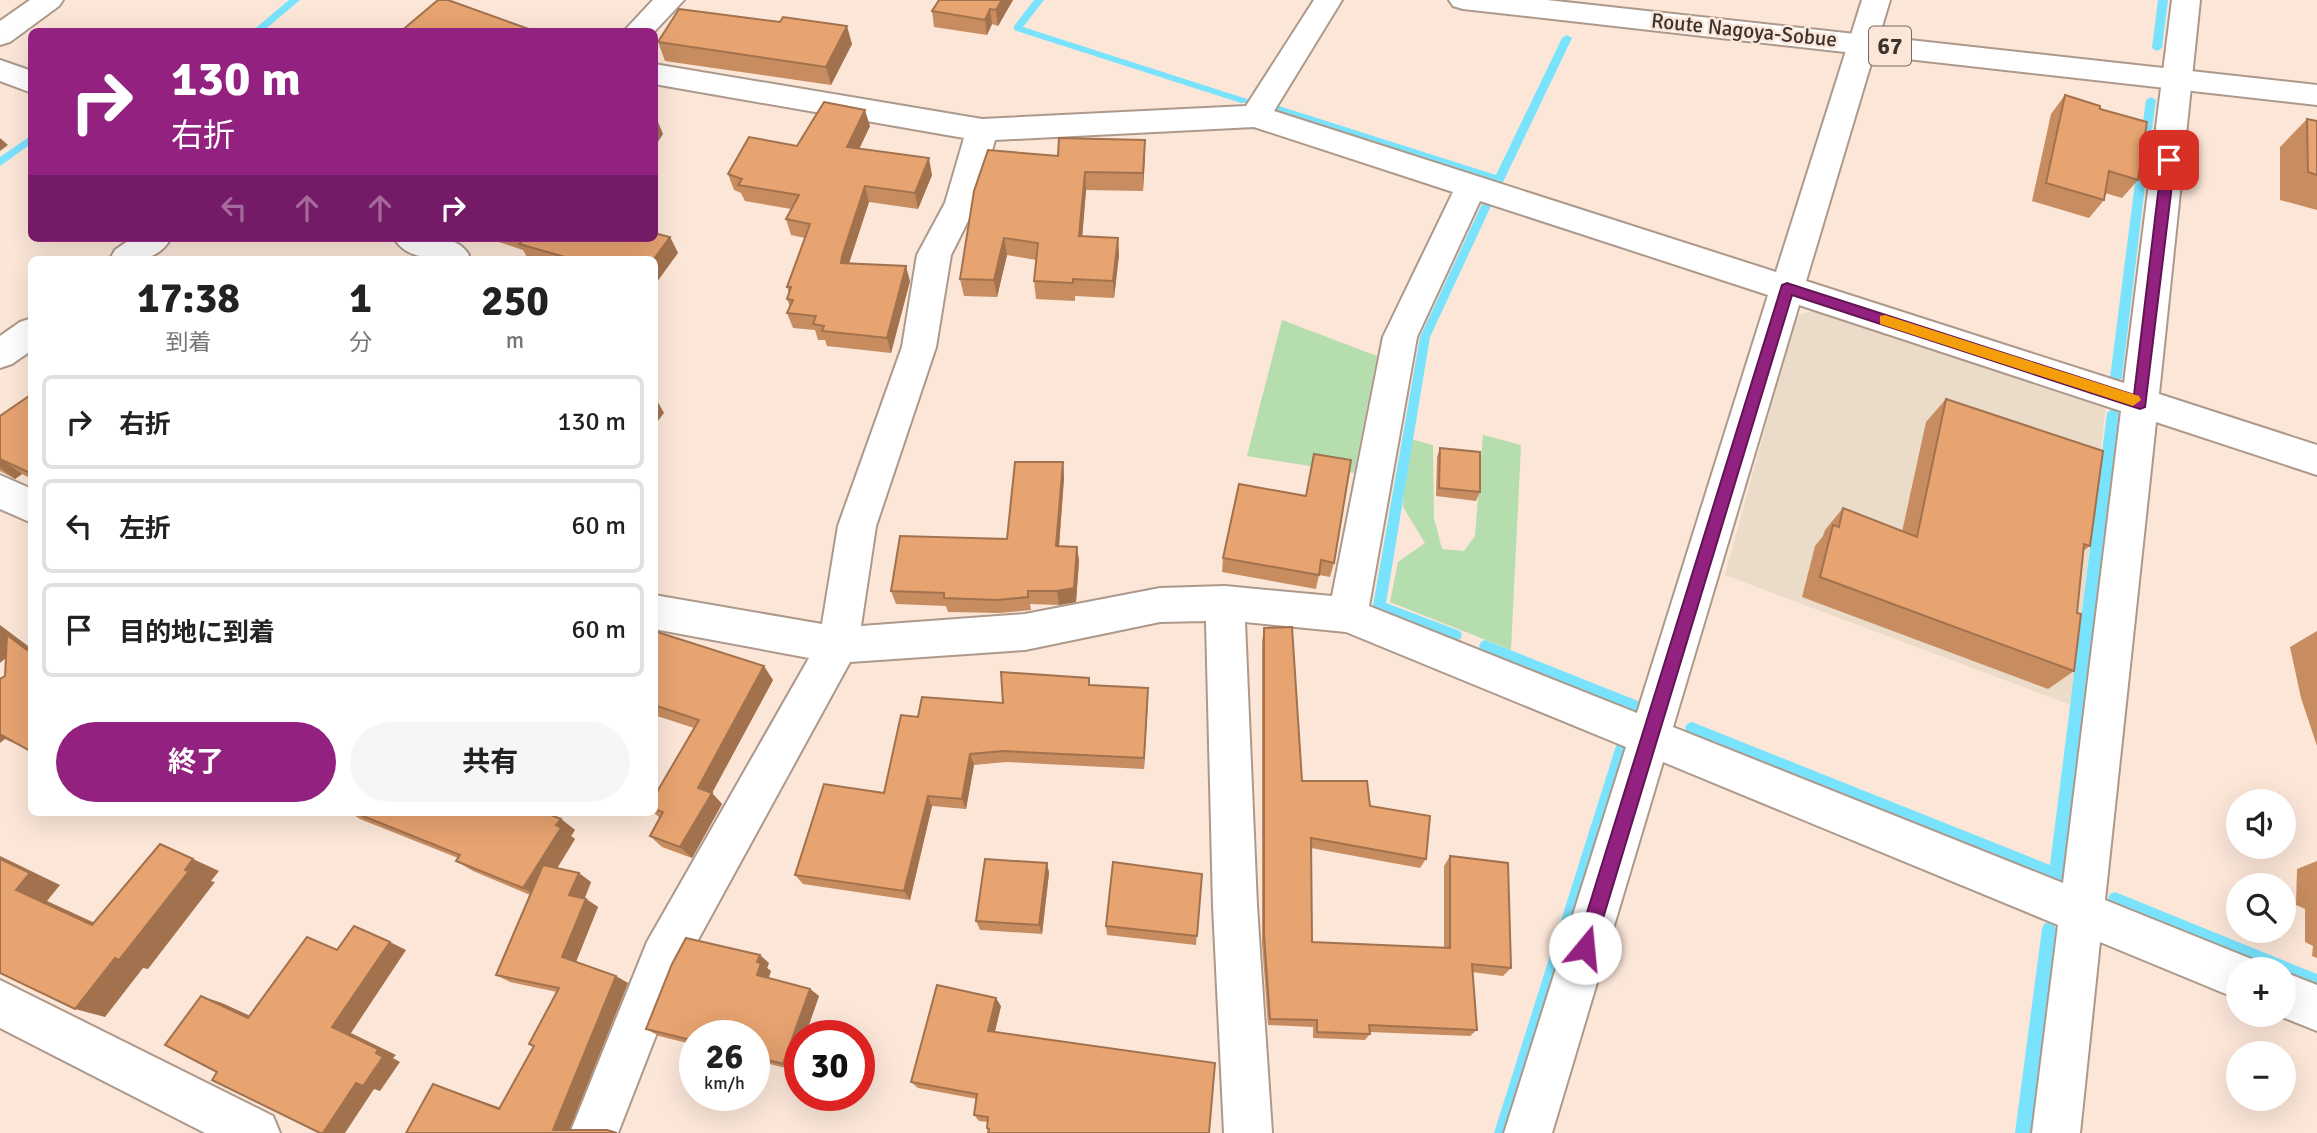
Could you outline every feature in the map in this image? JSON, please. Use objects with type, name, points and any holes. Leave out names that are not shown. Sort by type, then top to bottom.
[{"type":"street","points":[[0,35],[49,0]]},
{"type":"street","points":[[641,28],[670,0]]},
{"type":"street","points":[[1255,116],[1328,0]]},
{"type":"street","name":"Route Nagoya-Sobue","points":[[1462,0],[2317,94]]},
{"type":"street","points":[[1528,1133],[1876,0]]},
{"type":"street","points":[[2056,1133],[2186,0]]},
{"type":"street","points":[[0,70],[28,81]]},
{"type":"street","points":[[658,75],[982,130],[1255,116],[2317,460]]},
{"type":"street","points":[[594,1133],[663,958],[838,645],[857,526],[919,347],[934,255],[961,203],[982,130]]},
{"type":"street","points":[[1348,615],[1400,337],[1471,187]]},
{"type":"street","points":[[131,256],[150,242]]},
{"type":"street","points":[[424,242],[456,251]]},
{"type":"street","points":[[0,354],[28,334]]},
{"type":"street","points":[[0,491],[28,505]]},
{"type":"street","points":[[1224,603],[1235,906],[1248,1133]]},
{"type":"street","points":[[658,613],[838,645],[1025,632],[1160,605],[1224,603],[1348,615],[2226,971]]},
{"type":"street","points":[[2296,1000],[2317,1008]]},
{"type":"street","points":[[0,1003],[256,1133]]},
{"type":"shaded area","points":[[1819,310],[2106,405],[2071,705],[1725,575],[1796,315]]},
{"type":"green space","points":[[1282,320],[1377,356],[1354,473],[1247,456]]},
{"type":"green space","points":[[1483,435],[1521,445],[1511,650],[1390,602],[1398,562],[1425,543],[1403,507],[1406,438],[1433,445],[1434,518],[1442,549],[1464,551],[1475,536]]},
{"type":"building","points":[[438,0],[448,0],[526,28],[405,28]]},
{"type":"building","points":[[939,0],[1002,0],[996,10],[990,9],[985,20],[932,11]]},
{"type":"building","points":[[679,9],[780,22],[783,17],[847,26],[826,67],[658,42]]},
{"type":"building","points":[[2065,95],[2100,106],[2100,109],[2147,122],[2138,180],[2109,171],[2104,200],[2046,183]]},
{"type":"building","points":[[824,102],[865,110],[847,147],[929,158],[915,193],[865,186],[842,256],[841,263],[906,266],[887,338],[822,331],[824,326],[813,324],[816,316],[787,313],[793,300],[787,299],[791,287],[787,287],[810,224],[786,219],[799,195],[738,185],[742,179],[728,174],[749,137],[797,146]]},
{"type":"building","points":[[2307,119],[2317,121],[2317,175],[2308,172]]},
{"type":"building","points":[[1059,138],[1145,140],[1143,173],[1085,172],[1079,236],[1118,238],[1113,281],[1034,281],[1038,243],[1004,238],[994,280],[960,279],[974,191],[988,150],[1058,156]]},
{"type":"building","points":[[658,234],[670,237],[656,256],[561,256],[519,244],[658,242]]},
{"type":"building","points":[[28,397],[28,472],[0,459],[0,416]]},
{"type":"building","points":[[1946,399],[2103,451],[2090,546],[2084,544],[2077,613],[2081,614],[2074,671],[1820,577],[1833,525],[1839,527],[1843,508],[1917,537]]},
{"type":"building","points":[[1440,448],[1480,452],[1480,492],[1439,488]]},
{"type":"building","points":[[1314,454],[1351,460],[1334,563],[1321,560],[1319,575],[1223,558],[1239,484],[1306,496]]},
{"type":"building","points":[[1015,462],[1063,462],[1056,546],[1077,547],[1074,588],[1028,591],[1028,597],[997,600],[944,598],[944,593],[891,591],[900,536],[1007,539]]},
{"type":"building","points":[[1292,627],[1302,781],[1367,781],[1370,806],[1430,816],[1426,859],[1311,838],[1312,942],[1450,948],[1450,856],[1508,863],[1511,968],[1472,964],[1477,1030],[1369,1025],[1370,1034],[1317,1032],[1317,1020],[1270,1019],[1264,935],[1264,628]]},
{"type":"building","points":[[658,632],[764,666],[698,788],[712,793],[680,847],[650,836],[663,812],[658,810],[658,790],[699,720],[658,706]]},
{"type":"building","points":[[7,635],[28,649],[28,750],[0,734],[0,679],[5,676]]},
{"type":"building","points":[[1001,672],[1089,678],[1089,685],[1148,688],[1144,758],[1003,751],[970,754],[962,799],[928,796],[904,891],[795,875],[824,784],[884,793],[901,715],[918,717],[922,697],[1003,703]]},
{"type":"building","points":[[363,816],[553,816],[561,819],[556,825],[561,828],[523,888],[456,861],[460,855]]},
{"type":"building","points":[[160,844],[193,859],[185,870],[189,871],[119,960],[115,958],[75,1009],[0,973],[0,859],[30,873],[16,890],[92,925]]},
{"type":"building","points":[[985,859],[1047,863],[1039,925],[976,921]]},
{"type":"building","points":[[1113,862],[1202,874],[1197,936],[1106,926]]},
{"type":"building","points":[[543,865],[579,873],[569,895],[586,899],[562,957],[616,976],[553,1130],[607,1130],[617,1133],[406,1133],[433,1084],[499,1109],[534,1046],[529,1044],[559,988],[496,975]]},
{"type":"building","points":[[354,926],[390,942],[332,1027],[378,1049],[376,1053],[383,1057],[363,1086],[356,1083],[323,1133],[212,1080],[217,1072],[165,1045],[201,996],[248,1018],[307,937],[337,950]]},
{"type":"building","points":[[686,938],[760,955],[757,962],[761,963],[757,975],[810,989],[799,1020],[784,1020],[783,1064],[770,1060],[770,1020],[679,1020],[679,1037],[646,1029],[672,964]]},
{"type":"building","points":[[937,985],[996,998],[988,1031],[1215,1063],[1209,1133],[988,1133],[988,1117],[974,1115],[977,1094],[911,1082]]},
{"type":"waterway","points":[[260,28],[295,0]]},
{"type":"waterway","points":[[1039,0],[1017,28],[1244,101]]},
{"type":"waterway","points":[[2157,48],[2163,0]]},
{"type":"waterway","points":[[1499,180],[1567,38]]},
{"type":"waterway","points":[[2147,129],[2151,100]]},
{"type":"waterway","points":[[1273,107],[1499,180]]},
{"type":"waterway","points":[[0,162],[28,141]]},
{"type":"waterway","points":[[2116,378],[2145,144]]},
{"type":"waterway","points":[[1456,635],[1379,606],[1425,337],[1486,206]]},
{"type":"waterway","points":[[2056,875],[2113,413]]},
{"type":"waterway","points":[[1485,646],[1638,707]]},
{"type":"waterway","points":[[1692,728],[2056,875]]},
{"type":"waterway","points":[[1502,1133],[1624,743]]},
{"type":"waterway","points":[[2056,875],[2062,877]]},
{"type":"waterway","points":[[2115,899],[2317,981]]},
{"type":"waterway","points":[[2023,1133],[2049,929]]},
{"type":"slow traffic","points":[[1885,320],[2133,400]]},
{"type":"route","points":[[1585,948],[1787,288],[2140,403],[2169,160]]}]
